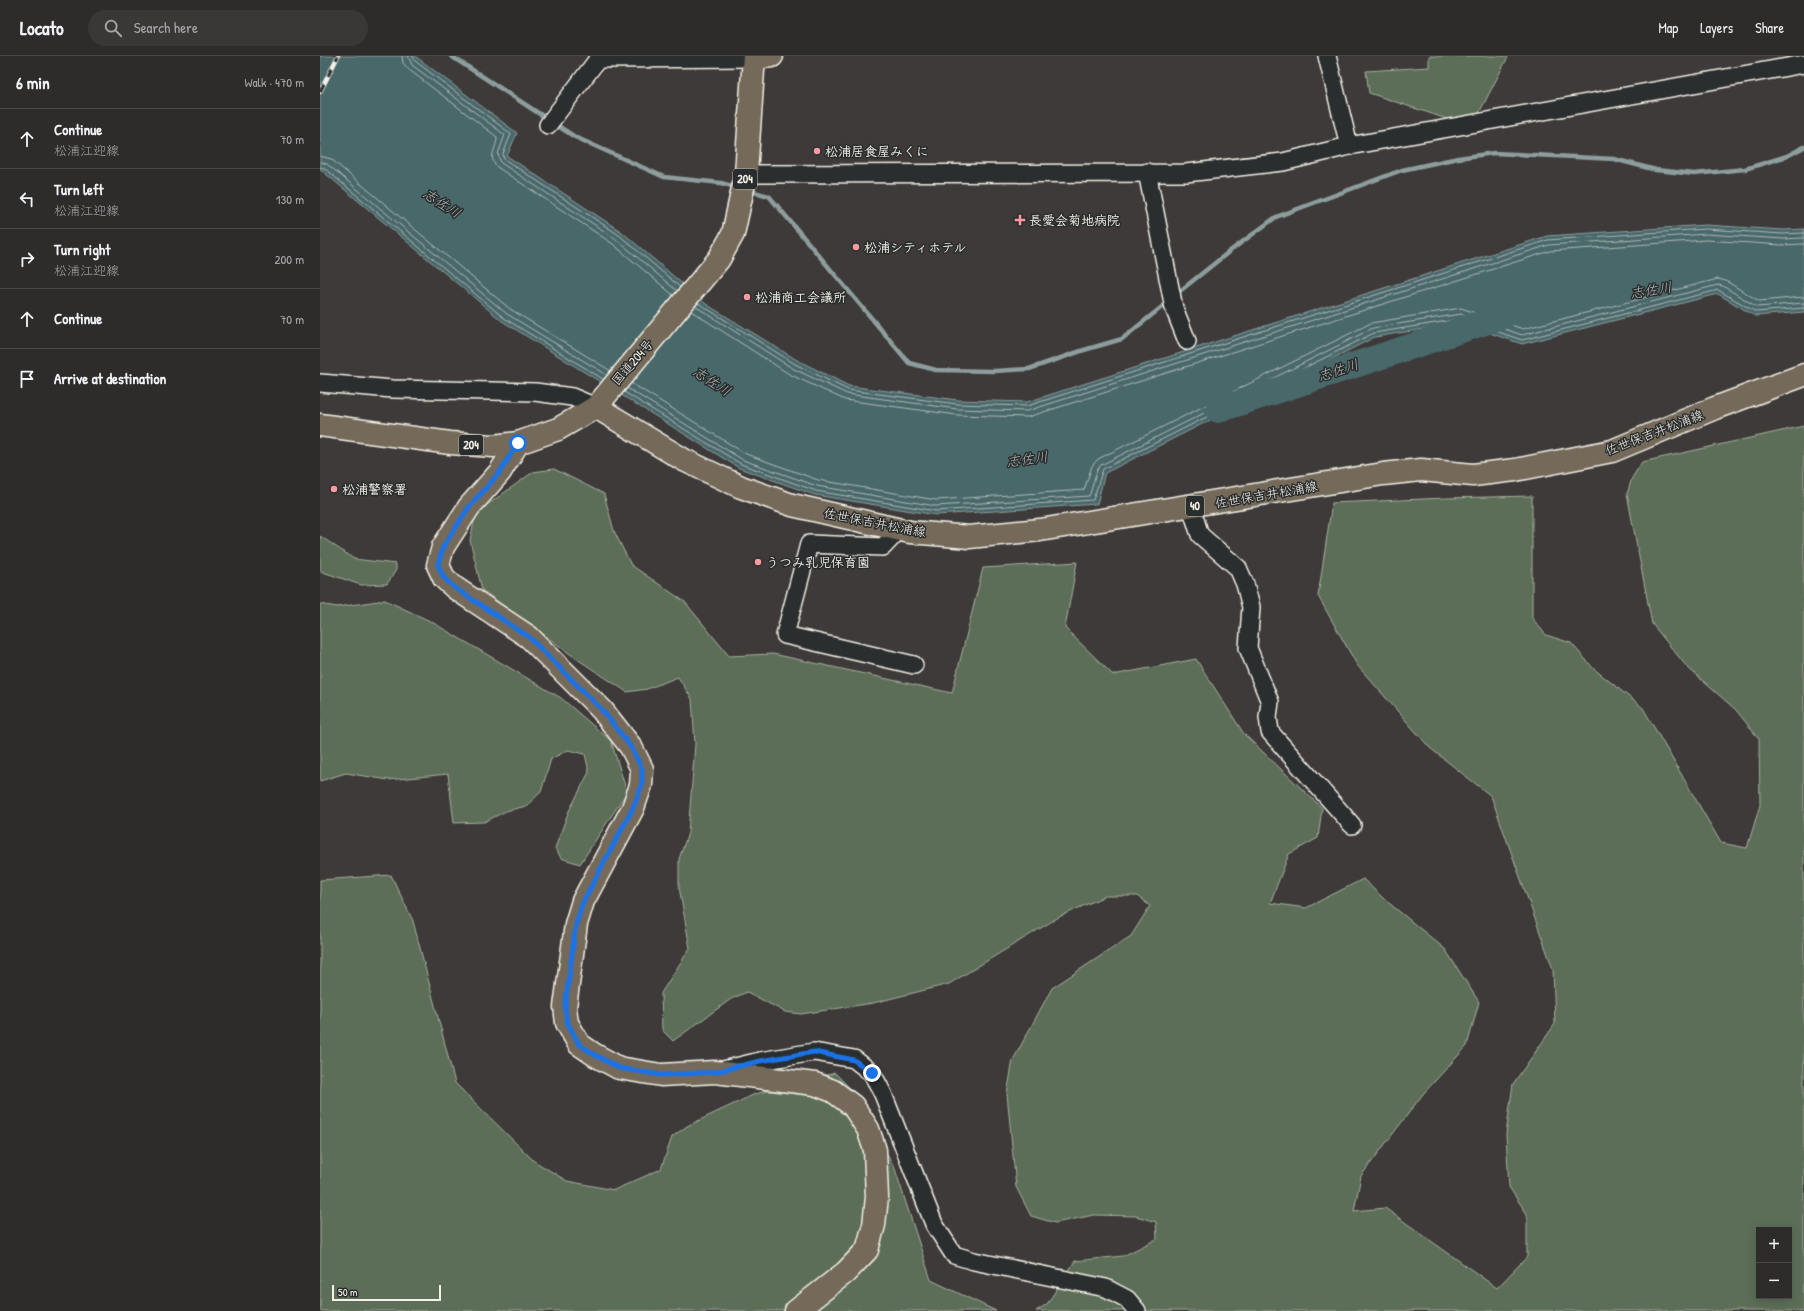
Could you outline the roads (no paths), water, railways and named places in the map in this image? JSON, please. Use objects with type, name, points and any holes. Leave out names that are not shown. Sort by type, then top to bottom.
[{"type":"main road","name":"国道204号","points":[[320,426],[450,443],[493,446],[518,443],[558,430],[601,400],[695,290],[719,259],[733,234],[746,174],[760,57]]},
{"type":"main road","name":"佐世保吉井松浦線","points":[[601,400],[684,460],[741,487],[792,505],[900,530],[969,537],[1040,530],[1191,507],[1383,474],[1421,470],[1473,475],[1515,470],[1612,450],[1715,408],[1804,375]]},
{"type":"main road","points":[[518,443],[500,472],[469,507],[443,547],[438,565],[444,578],[455,588],[529,637],[602,710],[631,747],[642,769],[642,785],[633,808],[583,902],[576,924],[565,1007],[567,1022],[579,1044],[595,1055],[619,1068],[661,1075],[715,1072],[814,1084],[833,1091],[853,1106],[868,1129],[875,1150],[877,1197],[874,1226],[867,1250],[846,1272],[796,1311]]},
{"type":"street","points":[[1327,56],[1348,146]]},
{"type":"street","points":[[548,125],[599,58],[760,57]]},
{"type":"street","points":[[746,174],[1186,173],[1283,162],[1348,146],[1804,64]]},
{"type":"street","points":[[1147,172],[1168,285],[1174,308],[1187,341]]},
{"type":"street","points":[[320,383],[393,389],[535,392],[601,400]]},
{"type":"street","points":[[1191,507],[1200,535],[1238,568],[1245,584],[1251,607],[1248,648],[1270,702],[1268,717],[1270,732],[1352,825]]},
{"type":"street","points":[[900,530],[883,547],[809,544],[785,635],[914,665]]},
{"type":"street","points":[[715,1072],[760,1061],[814,1052],[854,1060],[872,1073],[883,1094],[934,1224],[954,1255],[974,1261],[1106,1288],[1127,1299],[1137,1311]]},
{"type":"water","points":[[320,56],[415,56],[517,133],[507,156],[622,232],[706,304],[797,360],[849,386],[958,400],[1027,402],[1547,236],[1706,225],[1783,230],[1804,229],[1804,312],[1755,316],[1718,294],[1522,344],[1460,323],[1375,337],[1105,473],[1097,504],[936,515],[815,495],[739,468],[502,321],[320,169]]},
{"type":"waterway","points":[[451,56],[575,137],[664,177],[721,183],[736,187]]},
{"type":"waterway","points":[[1175,295],[1230,251],[1276,217],[1402,170],[1458,158],[1494,153],[1614,159],[1656,170],[1694,174],[1745,169],[1787,156],[1804,147]]},
{"type":"waterway","points":[[747,190],[769,196],[909,363],[936,370],[995,371],[1029,369],[1122,339],[1168,302]]},
{"type":"waterway","name":"志佐川","points":[[1218,410],[1504,316]]},
{"type":"railway","points":[[320,92],[338,56]]},
{"type":"place","name":"松浦居食屋みくに","points":[[817,151]]},
{"type":"place","name":"長愛会菊地病院","points":[[1020,220]]},
{"type":"place","name":"松浦シティホテル","points":[[856,247]]},
{"type":"place","name":"松浦商工会議所","points":[[747,297]]},
{"type":"place","name":"松浦警察署","points":[[334,489]]},
{"type":"place","name":"うつみ乳児保育園","points":[[758,562]]}]
